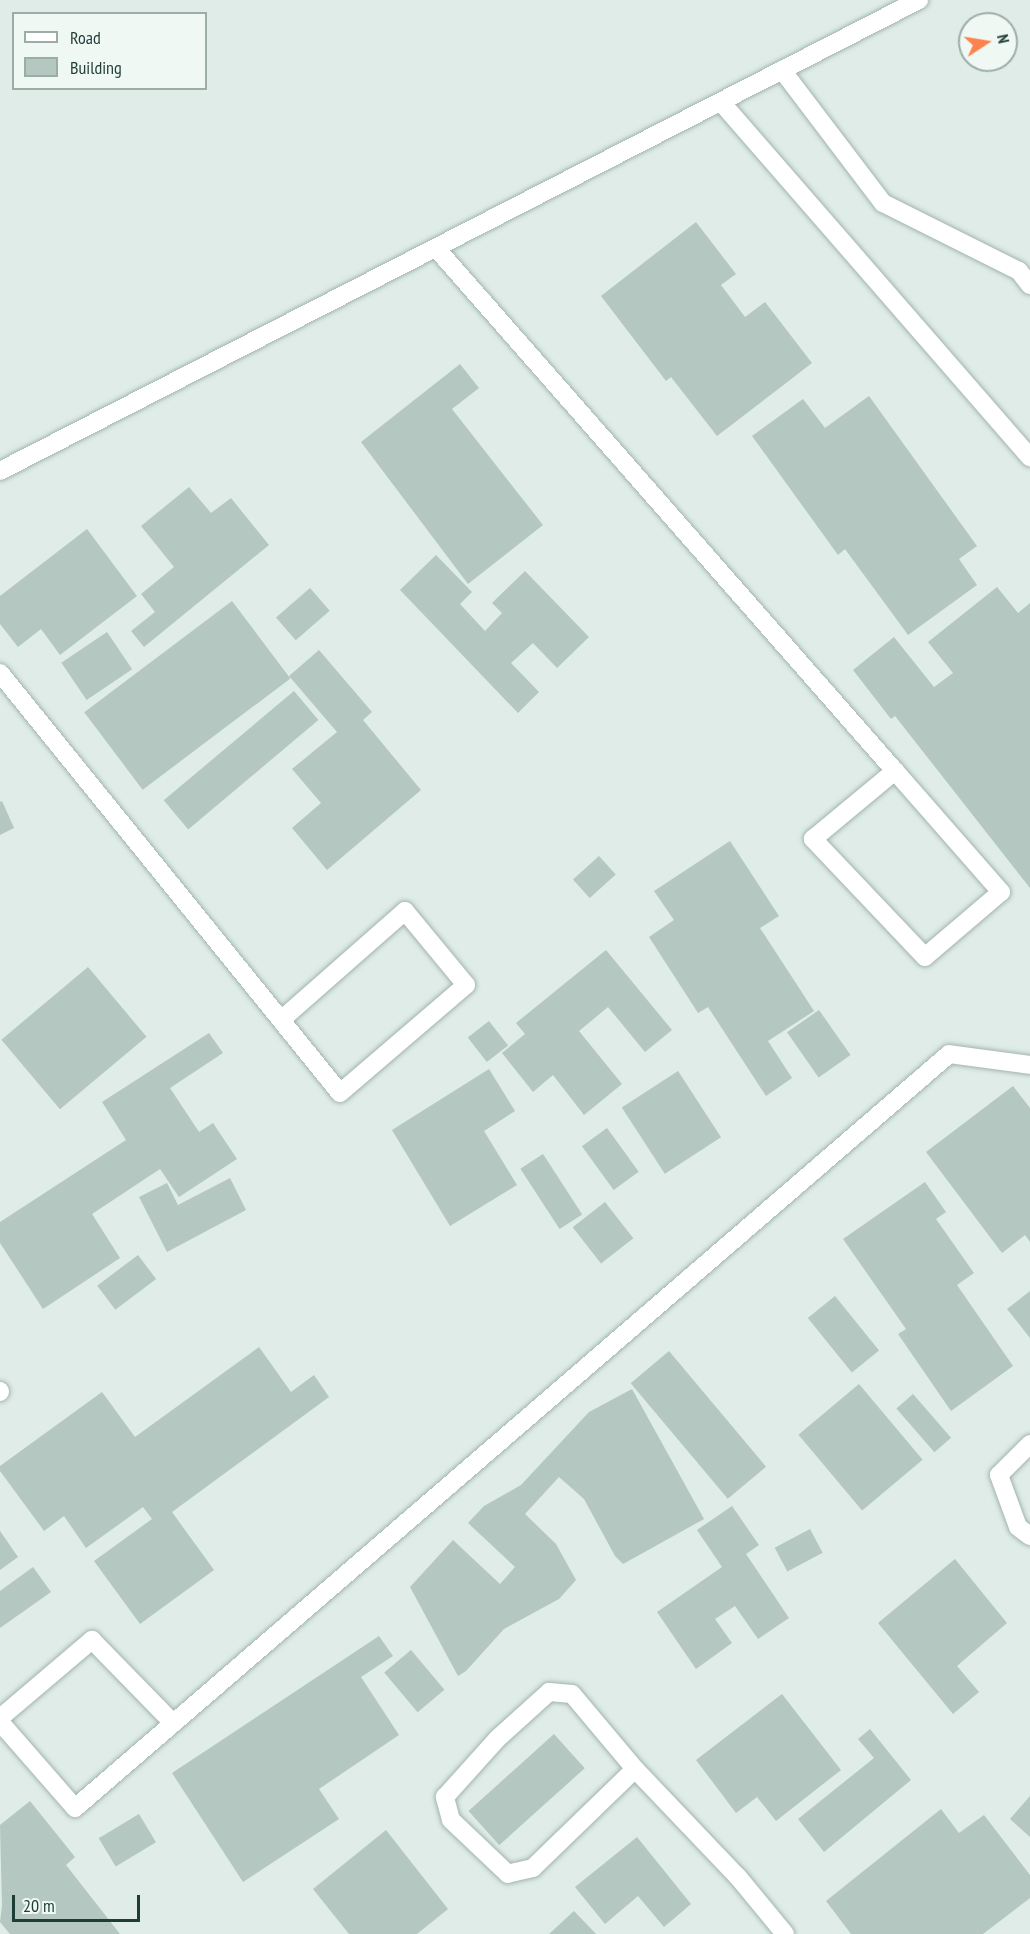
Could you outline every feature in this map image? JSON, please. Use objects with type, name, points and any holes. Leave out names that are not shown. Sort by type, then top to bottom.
[{"type":"street","points":[[0,471],[919,0]]},
{"type":"street","points":[[783,70],[883,203],[1019,272],[1030,285]]},
{"type":"street","points":[[721,102],[1030,457]]},
{"type":"street","points":[[435,248],[895,771],[1001,892],[925,957],[813,839],[895,771]]},
{"type":"street","points":[[0,673],[340,1093],[466,985],[405,911],[281,1020]]},
{"type":"street","points":[[173,1723],[92,1640],[0,1720],[75,1808],[949,1054],[1030,1065]]},
{"type":"street","points":[[1030,1444],[999,1475],[1018,1527],[1030,1536]]},
{"type":"street","points":[[635,1769],[533,1868],[508,1874],[451,1820],[445,1797],[497,1739],[549,1692],[572,1694],[635,1769],[738,1877],[785,1934]]},
{"type":"building","points":[[696,222],[736,274],[721,285],[745,317],[765,302],[812,363],[717,436],[671,377],[666,381],[601,296]]},
{"type":"building","points":[[460,364],[479,388],[452,409],[543,525],[468,584],[361,442]]},
{"type":"building","points":[[869,396],[977,546],[959,559],[977,585],[908,635],[845,549],[838,555],[752,436],[803,399],[825,428]]},
{"type":"building","points":[[189,487],[211,513],[231,498],[269,545],[144,647],[131,631],[155,612],[141,594],[174,567],[141,526]]},
{"type":"building","points":[[87,529],[137,596],[60,655],[41,629],[18,647],[0,624],[0,596]]},
{"type":"building","points":[[436,555],[472,592],[460,604],[485,631],[502,613],[492,603],[525,571],[589,637],[557,668],[533,643],[511,663],[539,692],[518,713],[400,590]]},
{"type":"building","points":[[997,587],[1018,613],[1030,603],[1030,888],[895,716],[891,719],[853,670],[894,637],[934,687],[953,673],[928,642]]},
{"type":"building","points":[[310,588],[330,611],[296,640],[276,618]]},
{"type":"building","points":[[232,601],[290,678],[143,790],[84,712]]},
{"type":"building","points":[[107,632],[132,669],[87,700],[61,663]]},
{"type":"building","points":[[319,650],[372,712],[363,720],[421,790],[327,870],[292,828],[321,803],[292,769],[337,732],[289,676]]},
{"type":"building","points":[[294,691],[318,720],[188,829],[164,800]]},
{"type":"building","points":[[2,801],[14,828],[0,835],[0,802]]},
{"type":"building","points":[[730,841],[779,916],[760,928],[814,1011],[768,1041],[792,1078],[766,1096],[708,1007],[698,1013],[649,937],[674,920],[654,891]]},
{"type":"building","points":[[599,856],[616,875],[590,898],[573,879]]},
{"type":"building","points":[[606,950],[672,1030],[645,1052],[608,1007],[579,1031],[622,1084],[584,1115],[553,1075],[533,1092],[502,1053],[525,1034],[516,1023]]},
{"type":"building","points":[[88,967],[146,1037],[60,1109],[1,1040]]},
{"type":"building","points":[[819,1010],[851,1055],[819,1077],[787,1032]]},
{"type":"building","points":[[489,1021],[508,1045],[487,1062],[468,1038]]},
{"type":"building","points":[[209,1033],[223,1053],[170,1088],[199,1132],[213,1123],[237,1159],[179,1197],[160,1169],[92,1214],[120,1258],[43,1309],[0,1243],[0,1222],[126,1140],[102,1102]]},
{"type":"building","points":[[489,1069],[515,1111],[484,1131],[517,1185],[450,1226],[392,1130]]},
{"type":"building","points":[[678,1071],[721,1137],[665,1174],[622,1107]]},
{"type":"building","points":[[1013,1086],[1030,1108],[1030,1242],[1025,1235],[1002,1253],[926,1152]]},
{"type":"building","points":[[607,1128],[639,1172],[614,1190],[582,1146]]},
{"type":"building","points":[[543,1154],[582,1214],[560,1229],[520,1169]]},
{"type":"building","points":[[230,1178],[246,1210],[167,1252],[139,1197],[167,1183],[178,1205]]},
{"type":"building","points":[[925,1182],[946,1212],[936,1219],[974,1273],[957,1285],[1013,1366],[951,1411],[898,1334],[906,1329],[843,1239]]},
{"type":"building","points":[[605,1202],[633,1238],[601,1263],[573,1227]]},
{"type":"building","points":[[138,1255],[156,1279],[115,1310],[97,1286]]},
{"type":"building","points":[[1030,1291],[1030,1338],[1007,1309]]},
{"type":"building","points":[[835,1296],[879,1350],[852,1372],[808,1318]]},
{"type":"building","points":[[259,1347],[291,1392],[314,1375],[329,1397],[172,1512],[214,1570],[140,1624],[94,1561],[152,1519],[143,1507],[86,1548],[64,1516],[44,1531],[0,1471],[0,1466],[102,1392],[135,1437]]},
{"type":"building","points":[[669,1351],[766,1467],[728,1499],[631,1383]]},
{"type":"building","points":[[859,1384],[923,1460],[862,1511],[798,1435]]},
{"type":"building","points":[[632,1389],[704,1519],[623,1564],[615,1556],[584,1499],[559,1477],[525,1514],[556,1544],[576,1580],[559,1599],[504,1629],[466,1671],[458,1676],[410,1587],[453,1540],[500,1584],[515,1567],[468,1523],[484,1506],[521,1485],[589,1412]]},
{"type":"building","points":[[913,1394],[951,1438],[934,1452],[896,1408]]},
{"type":"building","points":[[732,1506],[759,1545],[746,1554],[789,1618],[758,1639],[735,1606],[715,1619],[732,1643],[696,1669],[657,1612],[722,1567],[697,1530]]},
{"type":"building","points":[[810,1529],[823,1553],[787,1572],[775,1548]]},
{"type":"building","points":[[0,1531],[18,1557],[0,1570]]},
{"type":"building","points":[[955,1559],[1007,1623],[957,1666],[979,1692],[953,1714],[878,1623]]},
{"type":"building","points":[[33,1567],[51,1592],[0,1628],[0,1591]]},
{"type":"building","points":[[379,1636],[393,1656],[361,1677],[399,1735],[319,1789],[339,1819],[243,1882],[172,1773]]},
{"type":"building","points":[[411,1650],[444,1690],[418,1712],[384,1672]]},
{"type":"building","points":[[782,1694],[841,1770],[776,1821],[757,1797],[736,1813],[696,1760]]},
{"type":"building","points":[[870,1729],[911,1780],[824,1852],[798,1819],[874,1758],[858,1739]]},
{"type":"building","points":[[554,1734],[585,1768],[499,1845],[469,1811]]},
{"type":"building","points":[[1030,1796],[1030,1837],[1010,1819]]},
{"type":"building","points":[[30,1801],[75,1857],[66,1865],[120,1934],[10,1934],[0,1922],[2,1906],[0,1825]]},
{"type":"building","points":[[941,1809],[959,1833],[984,1815],[1030,1875],[1030,1898],[983,1934],[851,1934],[826,1901]]},
{"type":"building","points":[[139,1814],[156,1842],[116,1866],[99,1838]]},
{"type":"building","points":[[386,1830],[448,1909],[417,1934],[349,1934],[313,1889]]},
{"type":"building","points":[[637,1837],[691,1904],[664,1927],[638,1896],[605,1924],[575,1887]]},
{"type":"building","points":[[574,1911],[596,1934],[549,1934]]}]
